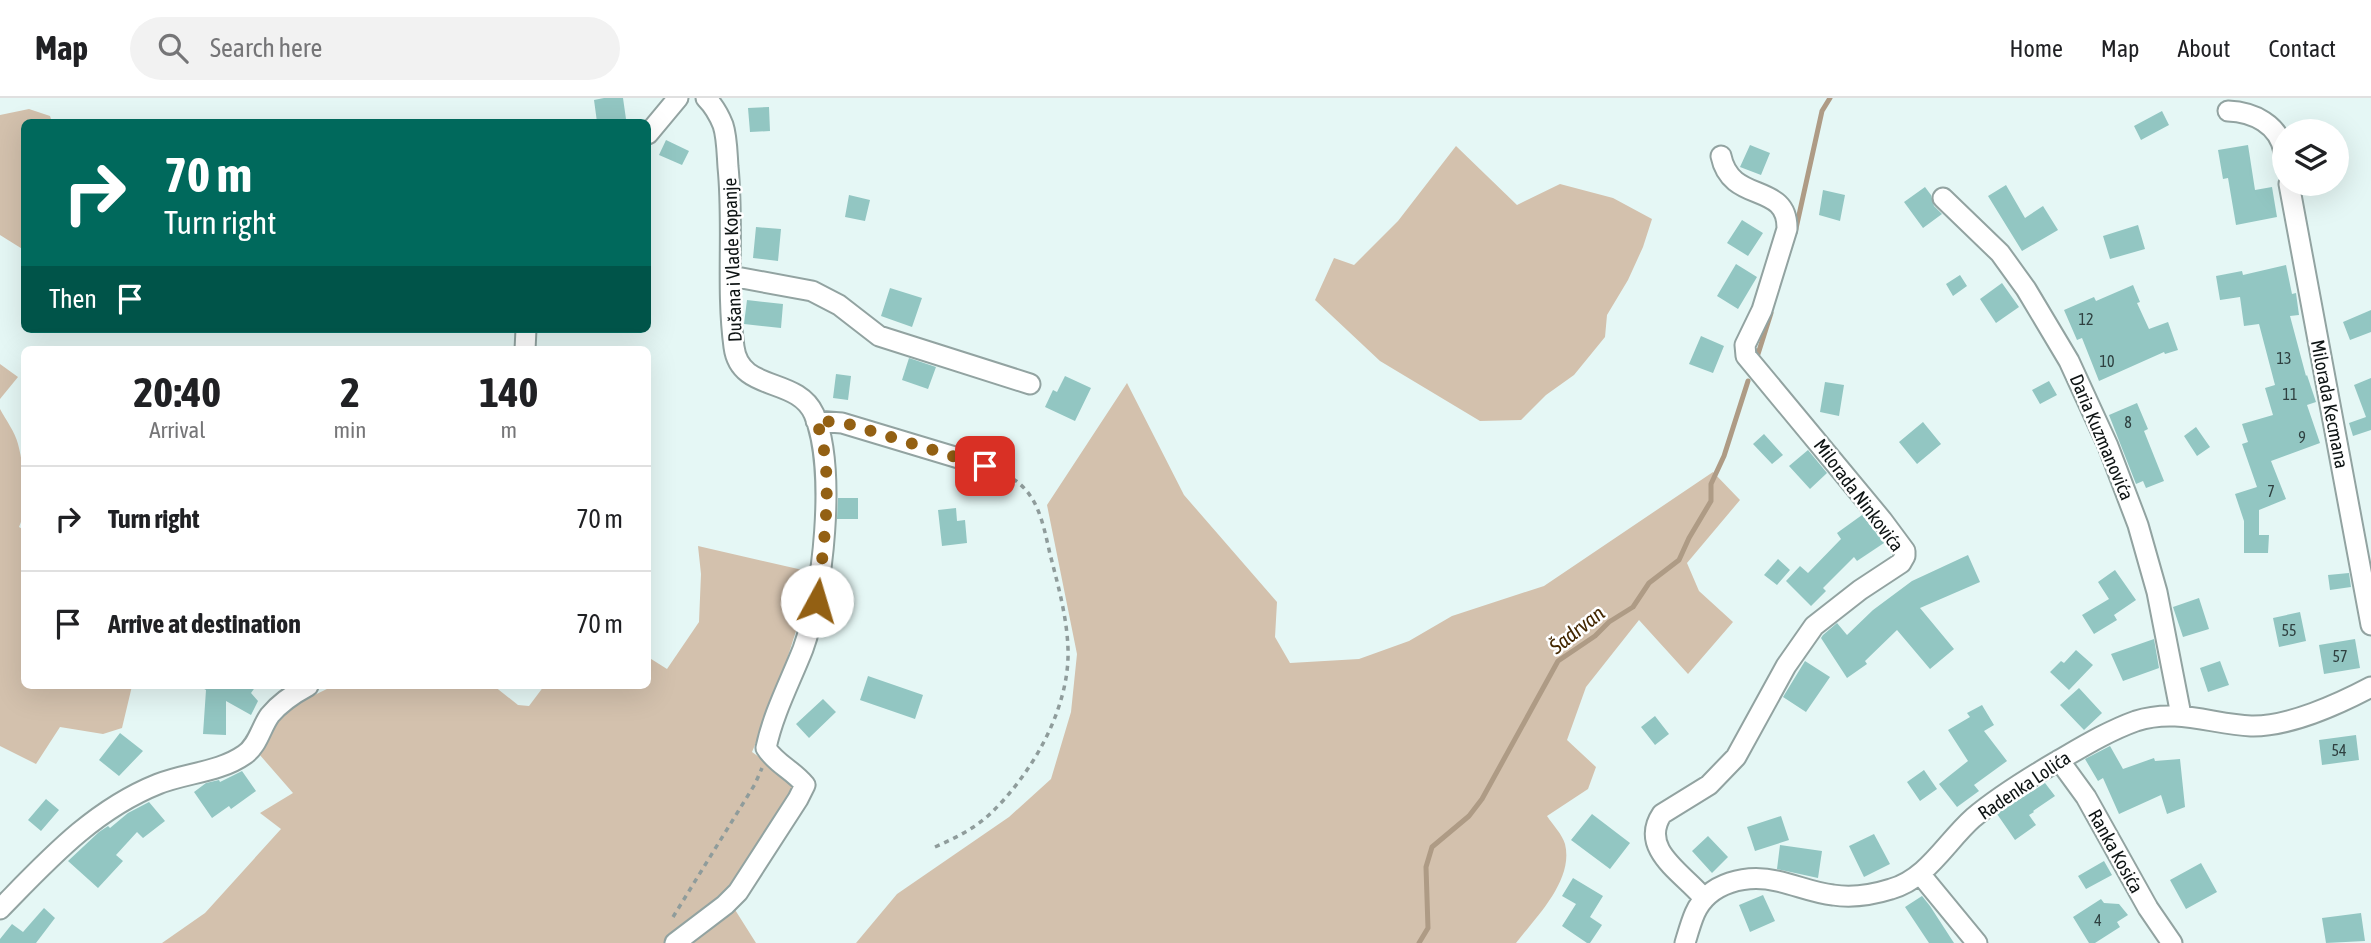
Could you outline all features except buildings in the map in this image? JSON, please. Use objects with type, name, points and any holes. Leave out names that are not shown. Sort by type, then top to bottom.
[{"type":"street","points":[[651,130],[678,98]]},
{"type":"street","name":"Dušana i Vlade Kopanje","points":[[706,98],[724,127],[731,197],[734,349],[740,366],[746,372],[793,393],[813,411],[824,452],[826,493],[817,601],[803,648],[769,737],[766,748],[770,754]]},
{"type":"street","points":[[2228,111],[2254,116],[2272,128]]},
{"type":"street","name":"Milorada Ninkovića","points":[[1702,901],[1701,895],[1657,850],[1654,838],[1658,820],[1662,814],[1709,785],[1736,757],[1786,666],[1814,626],[1860,590],[1901,563],[1905,556],[1905,551],[1882,520],[1746,356],[1745,345],[1762,310],[1787,229],[1787,219],[1784,210],[1776,201],[1730,179],[1723,169],[1721,156]]},
{"type":"street","name":"Milorada Kecmana","points":[[2291,196],[2371,625]]},
{"type":"street","name":"Daria Kuzmanovića","points":[[1943,198],[2000,253],[2026,289],[2069,361],[2108,446],[2138,524],[2157,592],[2180,715]]},
{"type":"street","points":[[731,276],[811,291],[831,299],[879,336],[1030,384]]},
{"type":"street","points":[[816,421],[842,422],[985,466]]},
{"type":"street","name":"Radenka Lolića","points":[[1702,901],[1721,886],[1741,880],[1773,880],[1810,891],[1852,896],[1891,890],[1921,875],[1970,821],[1994,801],[2092,741],[2135,722],[2159,716],[2180,715],[2264,726],[2330,707],[2371,687]]},
{"type":"street","points":[[0,909],[45,860],[102,814],[159,783],[219,766],[244,755],[255,743],[271,714],[303,689]]},
{"type":"street","points":[[675,943],[738,892],[798,800],[804,785],[770,754]]},
{"type":"street","name":"Ranka Kosića","points":[[2059,760],[2087,797],[2148,908],[2172,943]]},
{"type":"street","points":[[1921,875],[1977,943]]},
{"type":"street","points":[[1685,943],[1695,912],[1702,901]]},
{"type":"path","points":[[935,847],[958,836],[990,814],[1029,769],[1056,714],[1066,679],[1068,648],[1062,603],[1041,513],[1021,484],[985,466]]},
{"type":"path","points":[[673,917],[755,784],[770,754]]},
{"type":"shaded area","points":[[29,109],[50,116],[51,119],[21,119],[21,248],[0,235],[0,115]]},
{"type":"shaded area","points":[[1456,146],[1517,205],[1560,184],[1613,198],[1652,219],[1628,280],[1607,315],[1605,337],[1574,375],[1546,395],[1521,420],[1480,421],[1380,361],[1315,300],[1334,258],[1354,265],[1398,221]]},
{"type":"shaded area","points":[[0,364],[18,377],[0,399]]},
{"type":"shaded area","points":[[1127,383],[1184,495],[1277,602],[1275,637],[1290,663],[1359,659],[1409,641],[1452,616],[1544,586],[1713,472],[1740,500],[1687,563],[1699,591],[1733,622],[1688,674],[1639,620],[1586,687],[1567,740],[1596,767],[1588,789],[1547,816],[1565,844],[1564,871],[1543,910],[1516,943],[856,943],[897,894],[1009,817],[1051,779],[1071,712],[1077,654],[1047,505]]},
{"type":"shaded area","points":[[0,409],[17,440],[21,458],[21,689],[131,689],[122,728],[103,734],[60,727],[36,764],[0,746]]},
{"type":"shaded area","points":[[698,546],[807,571],[802,612],[776,694],[752,752],[796,783],[734,889],[667,943],[162,943],[205,913],[281,829],[260,813],[293,793],[259,754],[282,714],[290,707],[327,689],[498,689],[518,705],[529,706],[542,689],[651,689],[651,659],[667,669],[699,622],[701,574]]},
{"type":"shaded area","points":[[732,905],[756,943],[684,943]]},
{"type":"waterway","points":[[1795,233],[1822,111],[1830,98]]},
{"type":"waterway","points":[[1758,354],[1771,313]]},
{"type":"waterway","name":"Šadrvan","points":[[1419,943],[1428,928],[1426,867],[1432,847],[1469,816],[1482,799],[1558,661],[1633,607],[1649,583],[1679,560],[1711,501],[1711,484],[1724,456],[1748,381]]},
{"type":"route","points":[[817,601],[826,493],[824,452],[816,421],[842,422],[985,466]]}]
